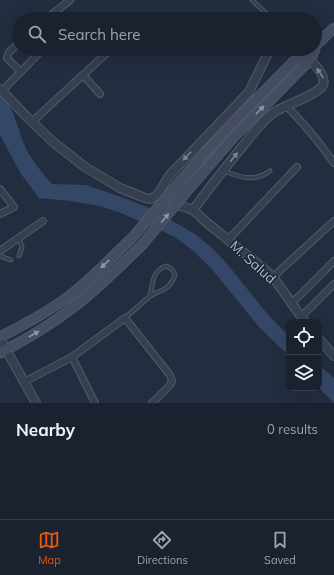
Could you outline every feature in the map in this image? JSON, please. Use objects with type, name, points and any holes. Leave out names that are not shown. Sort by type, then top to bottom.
[{"type":"main road","points":[[322,39],[334,28]]},
{"type":"main road","points":[[0,338],[64,300],[107,262],[132,237],[227,130],[304,56]]},
{"type":"main road","points":[[3,351],[53,323],[72,309],[104,282],[142,245],[305,56]]},
{"type":"street","points":[[55,12],[70,0]]},
{"type":"street","points":[[12,49],[9,52],[7,58],[21,72]]},
{"type":"street","points":[[36,56],[1,90],[53,142],[85,167],[120,188],[151,199],[158,194],[168,176],[249,92],[267,56]]},
{"type":"street","points":[[32,122],[103,56]]},
{"type":"street","points":[[193,210],[252,135],[272,113],[322,87],[324,83],[322,74],[313,56]]},
{"type":"street","points":[[83,75],[100,94]]},
{"type":"street","points":[[286,106],[301,120],[321,144],[334,163]]},
{"type":"street","points":[[228,240],[297,167]]},
{"type":"street","points":[[0,189],[14,207],[0,214]]},
{"type":"street","name":"M. Salud","points":[[158,194],[181,206],[193,210],[247,254],[273,277],[303,319]]},
{"type":"street","points":[[273,277],[334,220]]},
{"type":"street","points":[[0,250],[42,221]]},
{"type":"street","points":[[291,304],[334,261]]},
{"type":"street","points":[[303,319],[334,284]]},
{"type":"street","points":[[24,382],[72,357],[125,318],[170,375],[172,381],[170,385],[152,403]]},
{"type":"street","points":[[0,338],[3,351],[36,403]]},
{"type":"street","points":[[322,342],[334,356]]},
{"type":"street","points":[[72,357],[95,403]]},
{"type":"lane","points":[[252,0],[265,12]]},
{"type":"lane","points":[[223,171],[248,178],[261,178],[270,172]]},
{"type":"lane","points":[[19,237],[22,247],[19,256]]},
{"type":"lane","points":[[0,256],[10,260]]},
{"type":"lane","points":[[125,318],[150,296],[172,284],[175,276],[172,269],[166,266],[160,268],[154,274],[150,296]]},
{"type":"water","points":[[0,94],[9,104],[29,155],[52,184],[86,185],[124,198],[152,209],[195,234],[213,249],[228,265],[270,317],[286,333],[286,353],[259,327],[211,268],[191,249],[175,237],[121,213],[99,206],[71,201],[39,198],[21,174],[0,135]]},
{"type":"water","points":[[322,368],[334,378],[334,403],[322,391]]}]
